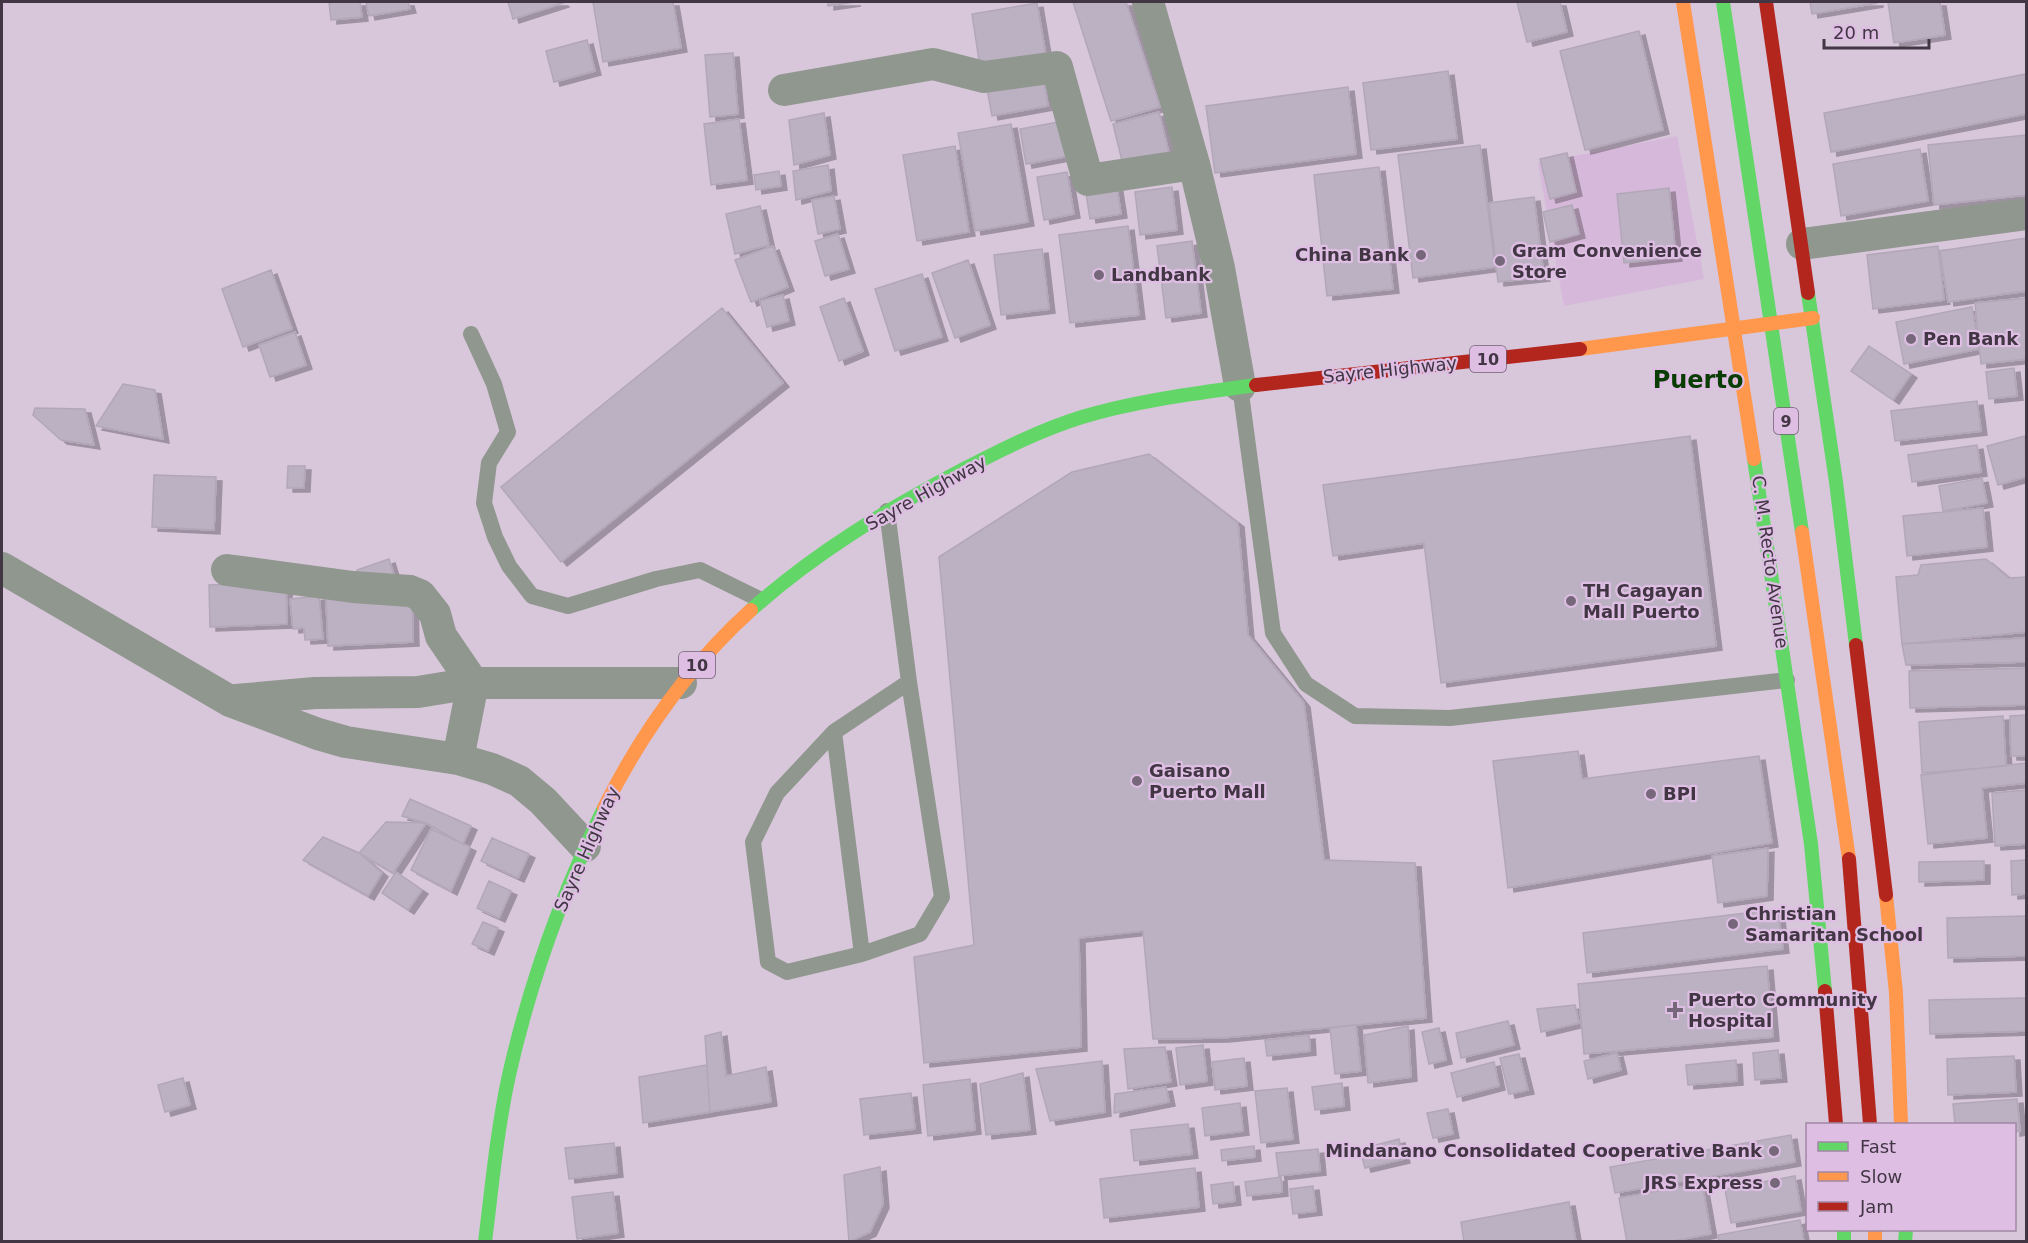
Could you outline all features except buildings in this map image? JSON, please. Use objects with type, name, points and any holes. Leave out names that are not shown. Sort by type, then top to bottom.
[{"type":"highway","name":"C. M. Recto Avenue","points":[[1683,2],[1735,328],[1811,844],[1836,1123]]},
{"type":"highway","name":"C. M. Recto Avenue","points":[[1723,2],[1848,840],[1870,1123]]},
{"type":"highway","points":[[1766,2],[1836,482],[1878,825],[1896,993],[1901,1123]]},
{"type":"highway","name":"Sayre Highway","points":[[485,1242],[500,1129],[514,1054],[533,984],[557,913],[585,846],[624,767],[681,683],[716,644],[761,600],[810,562],[887,511],[970,466],[1068,421],[1104,411],[1240,386],[1557,352],[1813,318]]},
{"type":"street","points":[[1148,2],[1194,164],[1219,268],[1240,386]]},
{"type":"street","points":[[784,90],[933,64],[984,78],[1058,68],[1088,180],[1194,164]]},
{"type":"street","points":[[1802,244],[2026,214]]},
{"type":"street","points":[[2,568],[230,701],[346,742],[458,759],[492,769],[519,781],[543,801],[585,846]]},
{"type":"street","points":[[227,570],[353,587],[410,591],[420,595],[435,615],[441,636],[473,682],[458,759]]},
{"type":"street","points":[[230,701],[315,693],[418,692],[473,682],[681,683]]},
{"type":"lane","points":[[471,334],[494,384],[508,432],[489,463],[484,503],[495,537],[509,566],[532,596],[568,606],[656,579],[700,570],[761,600]]},
{"type":"lane","points":[[1240,386],[1273,633],[1306,684],[1355,716],[1449,718],[1787,680]]},
{"type":"lane","points":[[887,511],[909,682],[942,897],[920,934],[862,954],[787,972],[768,962],[753,842],[777,793],[834,732],[909,682]]},
{"type":"lane","points":[[834,732],[862,954]]},
{"type":"shaded area","points":[[1677,136],[1704,279],[1564,306],[1538,163]]},
{"type":"traffic: fast","points":[[1723,2],[1802,532]]},
{"type":"traffic: fast","points":[[1808,293],[1836,482],[1856,645]]},
{"type":"traffic: fast","points":[[751,610],[826,551],[879,517],[962,470],[1021,441],[1066,422],[1103,411],[1256,385]]},
{"type":"traffic: fast","points":[[1754,459],[1811,844],[1825,991]]},
{"type":"traffic: fast","points":[[485,1242],[495,1158],[517,1040],[537,972],[561,905],[604,808]]},
{"type":"traffic: fast","points":[[1844,1231],[1844,1242]]},
{"type":"traffic: fast","points":[[1905,1242],[1906,1231]]},
{"type":"traffic: slow","points":[[1683,2],[1754,459]]},
{"type":"traffic: slow","points":[[1580,349],[1813,318]]},
{"type":"traffic: slow","points":[[1802,532],[1849,859]]},
{"type":"traffic: slow","points":[[604,808],[634,754],[668,702],[707,654],[751,610]]},
{"type":"traffic: slow","points":[[1886,895],[1896,993],[1901,1123]]},
{"type":"traffic: slow","points":[[1875,1231],[1875,1242]]},
{"type":"traffic: jam","points":[[1766,2],[1808,293]]},
{"type":"traffic: jam","points":[[1256,385],[1580,349]]},
{"type":"traffic: jam","points":[[1856,645],[1886,895]]},
{"type":"traffic: jam","points":[[1849,859],[1870,1123]]},
{"type":"traffic: jam","points":[[1825,991],[1836,1123]]},
{"type":"place","name":"China Bank","points":[[1421,255]]},
{"type":"place","name":"Gram Convenience Store","points":[[1500,261]]},
{"type":"place","name":"Landbank","points":[[1099,275]]},
{"type":"place","name":"Pen Bank","points":[[1911,339]]},
{"type":"place","name":"TH Cagayan Mall Puerto","points":[[1571,601]]},
{"type":"place","name":"Gaisano Puerto Mall","points":[[1137,781]]},
{"type":"place","name":"BPI","points":[[1651,794]]},
{"type":"place","name":"Christian Samaritan School","points":[[1733,924]]},
{"type":"place","name":"Puerto Community Hospital","points":[[1675,1010]]},
{"type":"place","name":"Mindanano Consolidated Cooperative Bank","points":[[1774,1151]]},
{"type":"place","name":"JRS Express","points":[[1775,1183]]},
{"type":"district","name":"Puerto","points":[[1698,380]]}]
